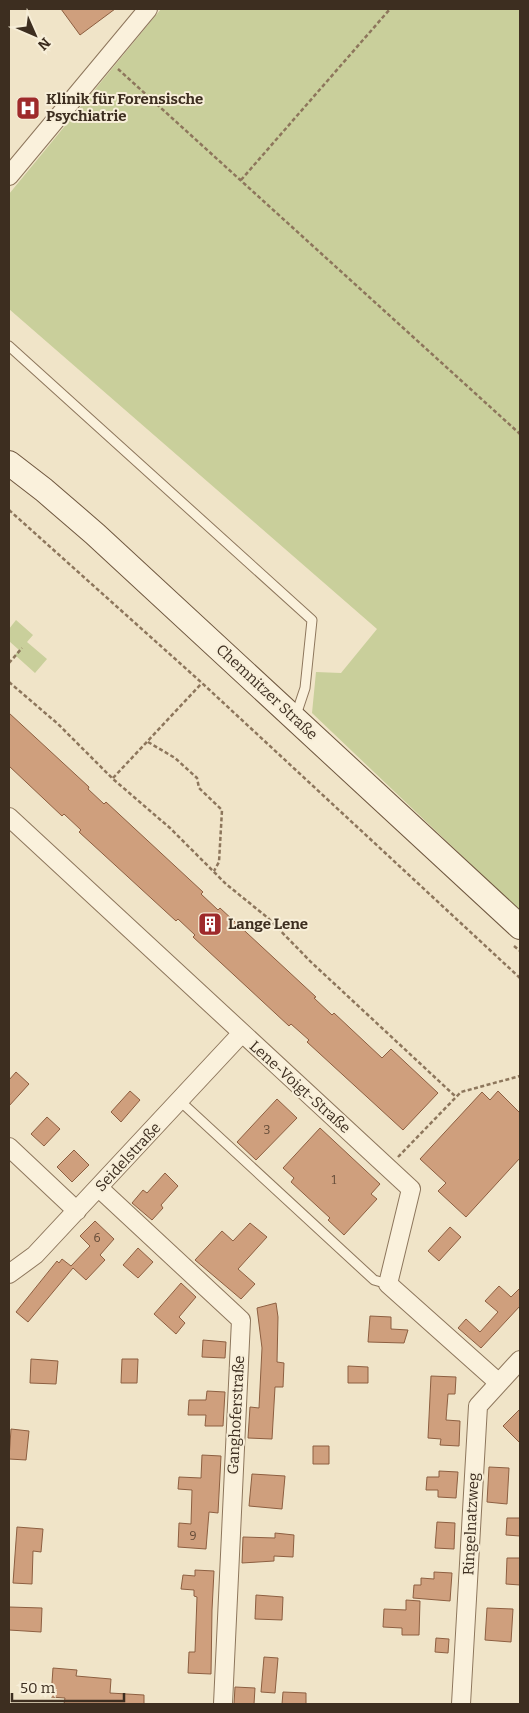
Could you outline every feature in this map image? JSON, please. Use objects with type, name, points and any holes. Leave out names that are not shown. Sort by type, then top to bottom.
[{"type":"main road","name":"Chemnitzer Straße","points":[[9,463],[69,511],[520,927]]},
{"type":"street","points":[[9,176],[148,9]]},
{"type":"street","name":"Lene-Voigt-Straße","points":[[9,817],[411,1189],[388,1284]]},
{"type":"street","name":"Seidelstraße","points":[[9,1274],[35,1255],[242,1033]]},
{"type":"street","points":[[9,1147],[77,1211]]},
{"type":"street","name":"Ganghoferstraße","points":[[99,1188],[240,1320],[223,1704]]},
{"type":"street","points":[[388,1284],[499,1383]]},
{"type":"street","name":"Ringelnatzweg","points":[[461,1704],[478,1406],[520,1360]]},
{"type":"lane","points":[[9,346],[312,620],[305,688],[295,718]]},
{"type":"lane","points":[[180,1101],[374,1280],[388,1284]]},
{"type":"path","points":[[241,180],[390,9]]},
{"type":"path","points":[[107,58],[520,434]]},
{"type":"path","points":[[9,510],[202,683],[520,978]]},
{"type":"path","points":[[9,664],[22,648]]},
{"type":"path","points":[[9,682],[58,724],[113,779],[170,828],[214,871],[268,918],[311,962],[455,1096]]},
{"type":"path","points":[[113,779],[202,683]]},
{"type":"path","points":[[148,742],[175,758],[198,778],[199,788],[222,810],[219,862],[214,871]]},
{"type":"path","points":[[388,1167],[455,1096],[461,1092],[520,1076]]},
{"type":"green space","points":[[161,9],[520,9],[520,911],[312,713],[316,672],[341,673],[377,629],[9,309],[9,194]]},
{"type":"green space","points":[[16,620],[33,635],[27,642],[47,659],[35,673],[15,655],[19,650],[9,641],[9,629]]},
{"type":"building","points":[[61,9],[115,9],[80,35]]},
{"type":"building","name":"Lange Lene","points":[[9,713],[89,787],[88,789],[104,804],[106,802],[203,892],[201,894],[218,910],[220,908],[316,997],[314,998],[332,1015],[334,1013],[382,1058],[391,1049],[438,1093],[403,1130],[307,1042],[309,1040],[291,1024],[289,1026],[193,937],[195,935],[178,919],[176,921],[79,832],[81,830],[64,814],[62,816],[9,766]]},
{"type":"building","points":[[16,1072],[29,1084],[9,1106],[9,1080]]},
{"type":"building","points":[[130,1091],[140,1100],[121,1122],[111,1112]]},
{"type":"building","points":[[498,1091],[520,1113],[520,1158],[466,1217],[438,1191],[446,1183],[420,1159],[482,1092],[490,1100]]},
{"type":"building","points":[[277,1099],[297,1118],[256,1160],[237,1142]]},
{"type":"building","points":[[47,1117],[60,1129],[44,1146],[31,1134]]},
{"type":"building","points":[[320,1128],[380,1184],[371,1194],[377,1199],[344,1235],[328,1220],[330,1218],[291,1182],[294,1178],[283,1168]]},
{"type":"building","points":[[74,1150],[89,1165],[72,1182],[57,1167]]},
{"type":"building","points":[[165,1173],[178,1186],[161,1205],[163,1208],[152,1220],[132,1203],[143,1190],[147,1193]]},
{"type":"building","points":[[95,1221],[114,1239],[100,1255],[105,1260],[86,1280],[73,1268],[28,1322],[16,1312],[57,1261],[59,1263],[62,1259],[71,1266],[90,1246],[80,1236]]},
{"type":"building","points":[[250,1223],[267,1237],[238,1269],[255,1284],[241,1299],[195,1260],[222,1231],[233,1241]]},
{"type":"building","points":[[450,1227],[461,1237],[439,1261],[428,1251]]},
{"type":"building","points":[[138,1248],[153,1262],[138,1278],[123,1265]]},
{"type":"building","points":[[181,1283],[196,1297],[179,1317],[185,1323],[176,1334],[154,1314]]},
{"type":"building","points":[[499,1286],[511,1297],[520,1288],[520,1306],[481,1348],[458,1328],[466,1319],[480,1332],[498,1312],[485,1301]]},
{"type":"building","points":[[276,1303],[278,1317],[277,1362],[284,1363],[283,1387],[275,1387],[272,1439],[248,1438],[250,1407],[259,1408],[262,1348],[257,1308]]},
{"type":"building","points":[[370,1316],[391,1317],[391,1329],[408,1330],[404,1343],[368,1342]]},
{"type":"building","points":[[203,1340],[226,1342],[225,1358],[202,1357]]},
{"type":"building","points":[[31,1359],[58,1361],[56,1384],[30,1383]]},
{"type":"building","points":[[122,1359],[138,1359],[137,1383],[121,1383]]},
{"type":"building","points":[[348,1366],[368,1367],[368,1383],[348,1383]]},
{"type":"building","points":[[431,1376],[456,1377],[455,1394],[448,1394],[446,1420],[460,1421],[459,1446],[440,1445],[441,1439],[428,1438]]},
{"type":"building","points":[[207,1391],[225,1392],[223,1426],[205,1426],[206,1415],[188,1415],[189,1400],[206,1400]]},
{"type":"building","points":[[520,1409],[520,1443],[503,1426]]},
{"type":"building","points":[[11,1429],[29,1431],[26,1460],[9,1459]]},
{"type":"building","points":[[313,1446],[329,1446],[329,1464],[313,1464]]},
{"type":"building","points":[[202,1455],[221,1456],[218,1513],[209,1512],[206,1549],[178,1547],[179,1523],[191,1524],[192,1490],[178,1489],[179,1477],[201,1478]]},
{"type":"building","points":[[489,1467],[509,1468],[507,1504],[487,1502]]},
{"type":"building","points":[[439,1471],[458,1472],[456,1498],[438,1497],[438,1490],[426,1490],[427,1477],[439,1477]]},
{"type":"building","points":[[252,1474],[285,1476],[282,1509],[249,1506]]},
{"type":"building","points":[[507,1518],[520,1518],[520,1536],[506,1535]]},
{"type":"building","points":[[437,1522],[455,1523],[454,1549],[435,1548]]},
{"type":"building","points":[[17,1527],[43,1529],[41,1552],[33,1551],[32,1584],[13,1583]]},
{"type":"building","points":[[275,1533],[294,1535],[293,1557],[274,1556],[274,1561],[242,1563],[243,1537],[275,1538]]},
{"type":"building","points":[[507,1558],[520,1558],[520,1585],[506,1584]]},
{"type":"building","points":[[195,1570],[214,1571],[211,1674],[188,1673],[189,1652],[195,1652],[197,1597],[194,1596],[194,1590],[181,1589],[183,1575],[195,1576]]},
{"type":"building","points":[[434,1572],[452,1573],[450,1601],[413,1598],[414,1585],[421,1585],[421,1578],[434,1579]]},
{"type":"building","points":[[256,1595],[283,1597],[282,1620],[255,1619]]},
{"type":"building","points":[[406,1600],[420,1601],[419,1635],[402,1635],[402,1628],[383,1627],[384,1609],[406,1610]]},
{"type":"building","points":[[9,1607],[42,1608],[41,1632],[9,1630]]},
{"type":"building","points":[[487,1608],[513,1609],[511,1642],[485,1640]]},
{"type":"building","points":[[436,1638],[449,1639],[448,1653],[435,1652]]},
{"type":"building","points":[[264,1657],[278,1658],[275,1693],[261,1692]]},
{"type":"building","points":[[53,1668],[77,1670],[76,1676],[111,1679],[110,1693],[144,1695],[144,1704],[64,1704],[65,1698],[51,1697]]},
{"type":"building","points":[[235,1687],[255,1688],[254,1704],[234,1704]]},
{"type":"building","points":[[283,1692],[306,1693],[306,1704],[282,1704]]},
{"type":"place","name":"Klinik für Forensische Psychiatrie","points":[[28,108]]},
{"type":"place","name":"Lange Lene","points":[[210,924]]}]
